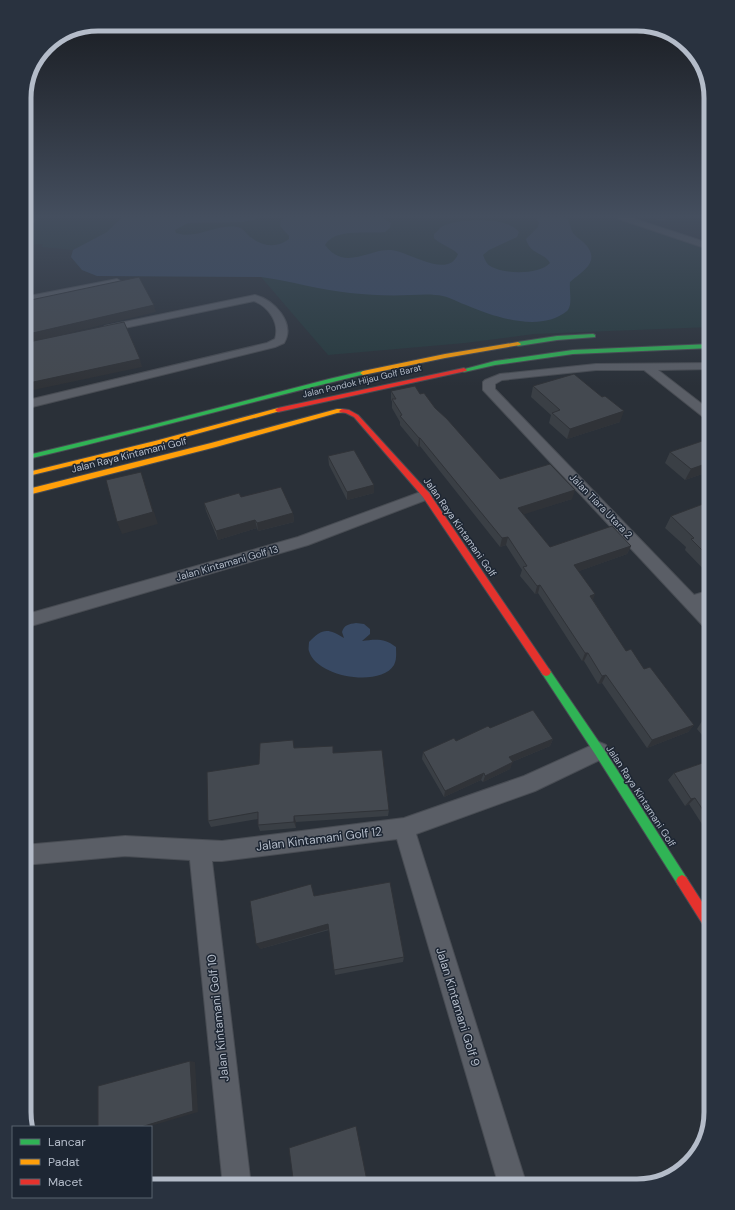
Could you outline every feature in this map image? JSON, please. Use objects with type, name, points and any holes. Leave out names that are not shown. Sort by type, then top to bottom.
[{"type":"street","points":[[31,299],[117,282]]},
{"type":"street","points":[[31,403],[270,345],[280,341],[282,334],[279,321],[274,311],[267,304],[255,298],[92,332]]},
{"type":"street","name":"Jalan Pondok Hijau Golf Barat","points":[[31,456],[149,428],[331,380],[445,356],[557,338],[604,336]]},
{"type":"street","points":[[557,338],[573,352]]},
{"type":"street","name":"Jalan Pondok Hijau Golf Barat","points":[[31,473],[156,443],[238,420],[428,377],[496,364],[573,352],[704,346]]},
{"type":"street","points":[[646,366],[704,366]]},
{"type":"street","points":[[646,366],[704,412]]},
{"type":"street","name":"Jalan Tiara Utara 2","points":[[646,366],[596,367],[500,377],[489,382],[489,390],[704,615]]},
{"type":"street","name":"Jalan Raya Kintamani Golf","points":[[31,490],[213,445],[337,411],[347,411],[356,416],[426,494],[599,751],[704,916]]},
{"type":"street","points":[[149,428],[156,443]]},
{"type":"street","name":"Jalan Kintamani Golf 13","points":[[31,620],[303,541],[426,494]]},
{"type":"street","points":[[693,602],[704,598]]},
{"type":"street","name":"Jalan Kintamani Golf 12","points":[[31,854],[125,846],[222,851],[404,828],[528,784],[599,751]]},
{"type":"street","name":"Jalan Kintamani Golf 9","points":[[404,828],[511,1179]]},
{"type":"street","name":"Jalan Kintamani Golf 10","points":[[200,851],[236,1179]]},
{"type":"green space","points":[[91,273],[704,273],[704,327],[534,334],[465,343],[328,355],[261,277],[97,276]]},
{"type":"water","points":[[91,273],[581,273],[570,282],[570,305],[567,311],[556,318],[531,322],[503,318],[477,310],[450,298],[439,295],[372,295],[350,293],[261,277],[97,276]]},
{"type":"water","points":[[356,623],[364,624],[370,629],[370,634],[362,641],[380,640],[388,642],[396,647],[395,663],[387,672],[376,676],[363,678],[349,676],[335,673],[323,667],[314,660],[309,651],[309,642],[314,637],[322,632],[329,631],[334,632],[344,638],[342,632],[345,626]]},
{"type":"building","points":[[139,277],[154,305],[31,333],[31,300]]},
{"type":"building","points":[[124,322],[140,359],[31,382],[31,342]]},
{"type":"building","points":[[574,374],[602,397],[605,396],[624,411],[570,429],[552,413],[560,410],[533,386]]},
{"type":"building","points":[[415,386],[420,394],[424,393],[435,408],[447,419],[500,479],[550,464],[575,490],[518,508],[550,547],[612,526],[631,546],[574,565],[595,594],[590,596],[626,651],[631,649],[644,669],[650,667],[694,725],[652,740],[606,675],[602,676],[588,653],[585,653],[540,585],[537,586],[523,567],[527,566],[508,537],[502,538],[420,438],[400,416],[402,415],[392,399],[396,399],[391,391]]},
{"type":"building","points":[[704,440],[704,464],[691,469],[670,452]]},
{"type":"building","points":[[354,450],[374,485],[347,492],[328,456]]},
{"type":"building","points":[[141,472],[153,512],[117,522],[106,480]]},
{"type":"building","points":[[281,487],[293,513],[257,523],[255,520],[216,531],[204,503],[239,493],[241,497]]},
{"type":"building","points":[[704,504],[704,552],[691,539],[694,538],[671,516]]},
{"type":"building","points":[[533,710],[553,739],[509,757],[513,762],[485,776],[484,773],[445,791],[423,752],[454,738],[456,741],[488,726],[490,728]]},
{"type":"building","points":[[293,740],[294,748],[333,746],[333,753],[382,750],[389,810],[294,816],[294,822],[258,825],[258,812],[208,821],[207,772],[259,764],[260,743]]},
{"type":"building","points":[[704,762],[704,812],[695,798],[691,799],[674,773]]},
{"type":"building","points":[[390,882],[404,957],[334,970],[328,924],[256,944],[250,901],[311,884],[314,896]]},
{"type":"building","points":[[190,1061],[193,1111],[144,1126],[98,1126],[98,1086]]},
{"type":"building","points":[[356,1126],[367,1179],[293,1179],[289,1148]]},
{"type":"traffic: fast","points":[[518,344],[557,338],[593,336]]},
{"type":"traffic: fast","points":[[464,370],[495,363],[573,352],[704,346]]},
{"type":"traffic: fast","points":[[31,456],[149,428],[363,373]]},
{"type":"traffic: fast","points":[[546,672],[599,751],[682,881]]},
{"type":"traffic: slow","points":[[363,373],[445,356],[518,344]]},
{"type":"traffic: slow","points":[[31,473],[156,443],[278,410]]},
{"type":"traffic: slow","points":[[31,491],[213,445],[337,411],[342,411]]},
{"type":"traffic: jam","points":[[278,410],[464,370]]},
{"type":"traffic: jam","points":[[342,411],[347,411],[356,416],[426,495],[546,672]]},
{"type":"traffic: jam","points":[[682,881],[704,916]]}]
